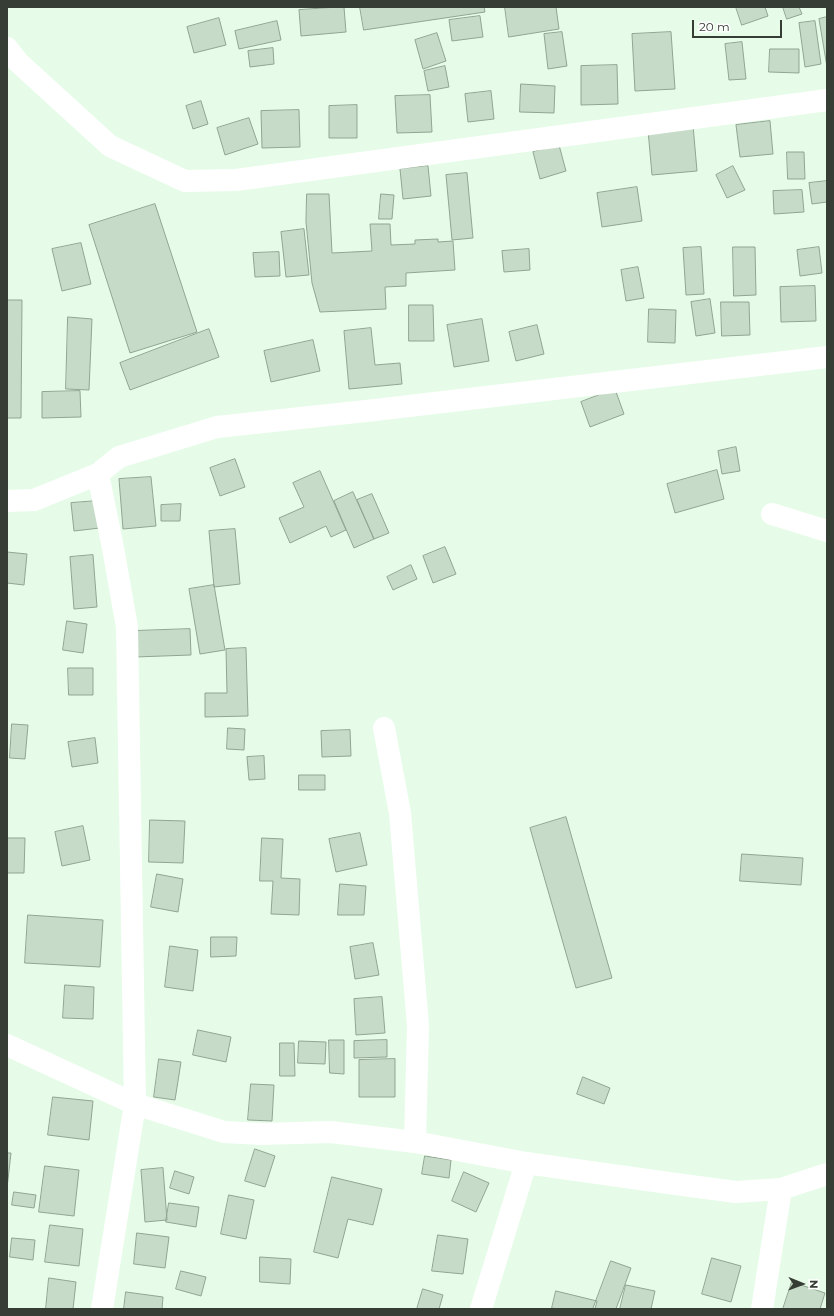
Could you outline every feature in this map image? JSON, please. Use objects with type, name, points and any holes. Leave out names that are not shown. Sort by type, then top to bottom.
[{"type":"street","points":[[7,48],[18,62],[110,146],[185,181],[236,180],[827,100]]},
{"type":"street","points":[[7,501],[34,500],[98,474],[119,457],[217,427],[827,357]]},
{"type":"street","points":[[98,474],[114,548],[126,627],[135,1104],[102,1309]]},
{"type":"street","points":[[772,514],[827,531]]},
{"type":"street","points":[[384,728],[400,812],[418,1026],[415,1142]]},
{"type":"street","points":[[7,1045],[135,1104],[224,1132],[261,1134],[331,1132],[415,1142],[526,1163],[736,1192],[781,1189],[827,1174]]},
{"type":"street","points":[[481,1309],[526,1163]]},
{"type":"street","points":[[762,1309],[781,1189]]},
{"type":"building","points":[[344,7],[346,32],[301,36],[299,10]]},
{"type":"building","points":[[360,7],[484,7],[485,12],[364,30]]},
{"type":"building","points":[[505,7],[556,7],[559,29],[509,37]]},
{"type":"building","points":[[736,7],[765,7],[768,16],[742,25]]},
{"type":"building","points":[[783,7],[799,7],[802,14],[787,19]]},
{"type":"building","points":[[480,16],[483,37],[452,41],[449,20]]},
{"type":"building","points":[[827,17],[827,67],[819,19]]},
{"type":"building","points":[[219,18],[226,45],[194,53],[187,27]]},
{"type":"building","points":[[277,21],[281,40],[239,49],[235,31]]},
{"type":"building","points":[[815,21],[821,64],[805,67],[799,23]]},
{"type":"building","points":[[562,32],[567,66],[548,69],[544,34]]},
{"type":"building","points":[[671,32],[675,89],[635,91],[632,34]]},
{"type":"building","points":[[437,33],[446,61],[423,69],[415,40]]},
{"type":"building","points":[[742,42],[746,79],[729,80],[725,44]]},
{"type":"building","points":[[273,48],[274,64],[250,67],[248,51]]},
{"type":"building","points":[[770,49],[799,49],[799,73],[769,72]]},
{"type":"building","points":[[617,65],[618,104],[581,105],[581,66]]},
{"type":"building","points":[[445,66],[449,87],[428,91],[424,71]]},
{"type":"building","points":[[521,84],[555,86],[554,113],[520,112]]},
{"type":"building","points":[[491,91],[494,119],[468,122],[465,94]]},
{"type":"building","points":[[430,95],[432,132],[397,133],[395,96]]},
{"type":"building","points":[[201,101],[208,124],[193,129],[186,106]]},
{"type":"building","points":[[357,105],[357,138],[329,138],[329,106]]},
{"type":"building","points":[[299,110],[300,147],[262,148],[261,111]]},
{"type":"building","points":[[249,118],[258,144],[225,155],[217,128]]},
{"type":"building","points":[[770,121],[773,154],[740,157],[736,125]]},
{"type":"building","points":[[693,125],[697,171],[652,175],[648,130]]},
{"type":"building","points":[[559,145],[566,171],[540,179],[533,152]]},
{"type":"building","points":[[787,152],[804,152],[805,179],[788,179]]},
{"type":"building","points":[[428,166],[431,196],[403,199],[400,169]]},
{"type":"building","points":[[733,166],[745,190],[727,198],[716,175]]},
{"type":"building","points":[[467,173],[473,238],[452,240],[446,175]]},
{"type":"building","points":[[827,181],[827,202],[812,204],[809,183]]},
{"type":"building","points":[[637,187],[642,221],[602,227],[597,193]]},
{"type":"building","points":[[802,190],[804,212],[774,214],[773,191]]},
{"type":"building","points":[[307,194],[329,194],[332,253],[372,251],[370,224],[390,224],[391,245],[415,244],[415,240],[438,239],[438,242],[453,241],[455,270],[406,273],[406,286],[385,287],[386,309],[320,312],[312,283],[306,222]]},
{"type":"building","points":[[381,194],[394,195],[392,219],[379,219]]},
{"type":"building","points":[[155,204],[197,332],[130,353],[89,225]]},
{"type":"building","points":[[304,229],[309,275],[286,277],[281,232]]},
{"type":"building","points":[[81,243],[91,284],[62,291],[52,249]]},
{"type":"building","points":[[701,247],[704,294],[686,295],[683,248]]},
{"type":"building","points":[[733,247],[755,247],[756,295],[734,296]]},
{"type":"building","points":[[819,247],[822,273],[800,276],[797,250]]},
{"type":"building","points":[[529,249],[530,270],[504,272],[502,251]]},
{"type":"building","points":[[279,252],[280,276],[255,277],[253,253]]},
{"type":"building","points":[[638,267],[644,298],[626,301],[621,270]]},
{"type":"building","points":[[815,286],[816,321],[781,322],[780,287]]},
{"type":"building","points":[[710,299],[715,333],[696,336],[691,302]]},
{"type":"building","points":[[7,300],[22,300],[21,418],[7,418]]},
{"type":"building","points":[[721,302],[749,302],[750,335],[722,336]]},
{"type":"building","points":[[409,305],[433,305],[434,341],[409,341]]},
{"type":"building","points":[[649,309],[676,310],[675,343],[648,342]]},
{"type":"building","points":[[68,317],[92,319],[89,390],[66,389]]},
{"type":"building","points":[[482,319],[489,361],[454,367],[447,325]]},
{"type":"building","points":[[537,325],[544,354],[516,361],[509,332]]},
{"type":"building","points":[[371,328],[375,365],[400,363],[402,384],[349,389],[344,331]]},
{"type":"building","points":[[209,329],[219,357],[130,390],[120,363]]},
{"type":"building","points":[[313,340],[320,371],[271,382],[264,351]]},
{"type":"building","points":[[615,389],[624,414],[590,427],[581,402]]},
{"type":"building","points":[[80,391],[81,417],[42,418],[42,392]]},
{"type":"building","points":[[736,447],[740,471],[722,474],[718,451]]},
{"type":"building","points":[[235,459],[245,487],[220,496],[210,468]]},
{"type":"building","points":[[717,470],[724,499],[675,513],[667,484]]},
{"type":"building","points":[[320,471],[346,530],[331,537],[326,526],[290,543],[279,518],[304,507],[293,483]]},
{"type":"building","points":[[151,477],[156,526],[123,529],[119,479]]},
{"type":"building","points":[[353,492],[374,539],[354,548],[334,501]]},
{"type":"building","points":[[372,494],[389,533],[374,539],[357,500]]},
{"type":"building","points":[[97,501],[100,528],[74,531],[71,503]]},
{"type":"building","points":[[181,504],[180,521],[161,521],[161,505]]},
{"type":"building","points":[[235,529],[240,584],[214,587],[209,531]]},
{"type":"building","points":[[445,547],[456,574],[433,583],[423,556]]},
{"type":"building","points":[[7,552],[27,554],[24,585],[7,583]]},
{"type":"building","points":[[93,555],[97,607],[74,609],[70,557]]},
{"type":"building","points":[[411,565],[417,579],[393,590],[387,577]]},
{"type":"building","points":[[214,585],[225,650],[200,654],[189,589]]},
{"type":"building","points":[[67,621],[87,624],[83,653],[63,650]]},
{"type":"building","points":[[190,629],[191,655],[135,657],[134,631]]},
{"type":"building","points":[[246,648],[248,716],[205,717],[205,693],[227,693],[226,649]]},
{"type":"building","points":[[68,668],[93,668],[93,695],[69,695]]},
{"type":"building","points":[[12,724],[28,725],[25,759],[10,758]]},
{"type":"building","points":[[228,728],[245,729],[244,750],[227,749]]},
{"type":"building","points":[[350,730],[351,756],[322,757],[321,731]]},
{"type":"building","points":[[95,738],[98,763],[72,767],[68,742]]},
{"type":"building","points":[[264,756],[265,779],[249,780],[247,757]]},
{"type":"building","points":[[299,775],[325,775],[325,790],[299,790]]},
{"type":"building","points":[[566,817],[612,978],[576,988],[530,828]]},
{"type":"building","points":[[150,820],[185,821],[183,863],[149,862]]},
{"type":"building","points":[[83,826],[90,860],[62,866],[55,832]]},
{"type":"building","points":[[360,833],[367,865],[336,872],[329,839]]},
{"type":"building","points":[[7,838],[25,838],[24,873],[7,873]]},
{"type":"building","points":[[262,838],[283,839],[281,878],[300,879],[299,915],[271,914],[273,881],[260,881]]},
{"type":"building","points":[[742,854],[803,858],[801,885],[740,881]]},
{"type":"building","points":[[157,874],[183,879],[178,912],[151,907]]},
{"type":"building","points":[[340,884],[366,886],[364,915],[338,915]]},
{"type":"building","points":[[28,915],[103,920],[100,967],[25,963]]},
{"type":"building","points":[[211,937],[237,937],[236,956],[211,957]]},
{"type":"building","points":[[373,943],[379,975],[355,979],[350,947]]},
{"type":"building","points":[[170,946],[198,950],[193,991],[165,987]]},
{"type":"building","points":[[65,985],[94,987],[93,1019],[63,1018]]},
{"type":"building","points":[[382,997],[385,1033],[356,1035],[354,999]]},
{"type":"building","points":[[198,1030],[231,1037],[226,1062],[193,1055]]},
{"type":"building","points":[[329,1040],[344,1040],[344,1074],[330,1073]]},
{"type":"building","points":[[387,1040],[387,1057],[354,1058],[354,1041]]},
{"type":"building","points":[[299,1041],[326,1042],[325,1064],[298,1063]]},
{"type":"building","points":[[280,1043],[294,1043],[295,1076],[280,1076]]},
{"type":"building","points":[[159,1059],[181,1062],[175,1100],[154,1097]]},
{"type":"building","points":[[395,1059],[395,1097],[359,1097],[359,1060]]},
{"type":"building","points":[[583,1077],[610,1088],[604,1104],[577,1094]]},
{"type":"building","points":[[251,1084],[274,1085],[272,1121],[248,1120]]},
{"type":"building","points":[[53,1097],[93,1101],[89,1140],[48,1135]]},
{"type":"building","points":[[255,1149],[275,1156],[265,1187],[245,1181]]},
{"type":"building","points":[[7,1153],[11,1153],[7,1188]]},
{"type":"building","points":[[425,1156],[451,1160],[449,1178],[422,1174]]},
{"type":"building","points":[[45,1166],[79,1170],[74,1216],[39,1212]]},
{"type":"building","points":[[163,1168],[167,1220],[145,1222],[141,1170]]},
{"type":"building","points":[[175,1171],[194,1177],[189,1194],[170,1188]]},
{"type":"building","points":[[464,1172],[489,1183],[476,1212],[452,1201]]},
{"type":"building","points":[[332,1177],[382,1189],[373,1225],[348,1219],[338,1258],[314,1252]]},
{"type":"building","points":[[14,1192],[36,1195],[34,1208],[12,1205]]},
{"type":"building","points":[[229,1195],[254,1200],[246,1239],[221,1234]]},
{"type":"building","points":[[169,1203],[199,1207],[196,1227],[166,1222]]},
{"type":"building","points":[[50,1225],[83,1229],[79,1266],[45,1262]]},
{"type":"building","points":[[137,1233],[169,1237],[165,1268],[134,1264]]},
{"type":"building","points":[[438,1235],[468,1239],[463,1274],[432,1271]]},
{"type":"building","points":[[12,1238],[35,1240],[33,1260],[10,1257]]},
{"type":"building","points":[[260,1257],[291,1259],[290,1284],[260,1282]]},
{"type":"building","points":[[712,1258],[741,1266],[731,1302],[702,1294]]},
{"type":"building","points":[[611,1261],[631,1268],[616,1309],[593,1309]]},
{"type":"building","points":[[181,1271],[206,1277],[201,1296],[176,1289]]},
{"type":"building","points":[[49,1278],[76,1282],[73,1309],[46,1309]]},
{"type":"building","points":[[792,1282],[825,1293],[820,1309],[783,1309]]},
{"type":"building","points":[[626,1285],[655,1291],[651,1309],[620,1309]]},
{"type":"building","points":[[423,1289],[443,1295],[439,1309],[417,1309]]},
{"type":"building","points":[[556,1291],[597,1301],[595,1309],[552,1308]]},
{"type":"building","points":[[126,1292],[163,1297],[162,1309],[124,1309]]}]
